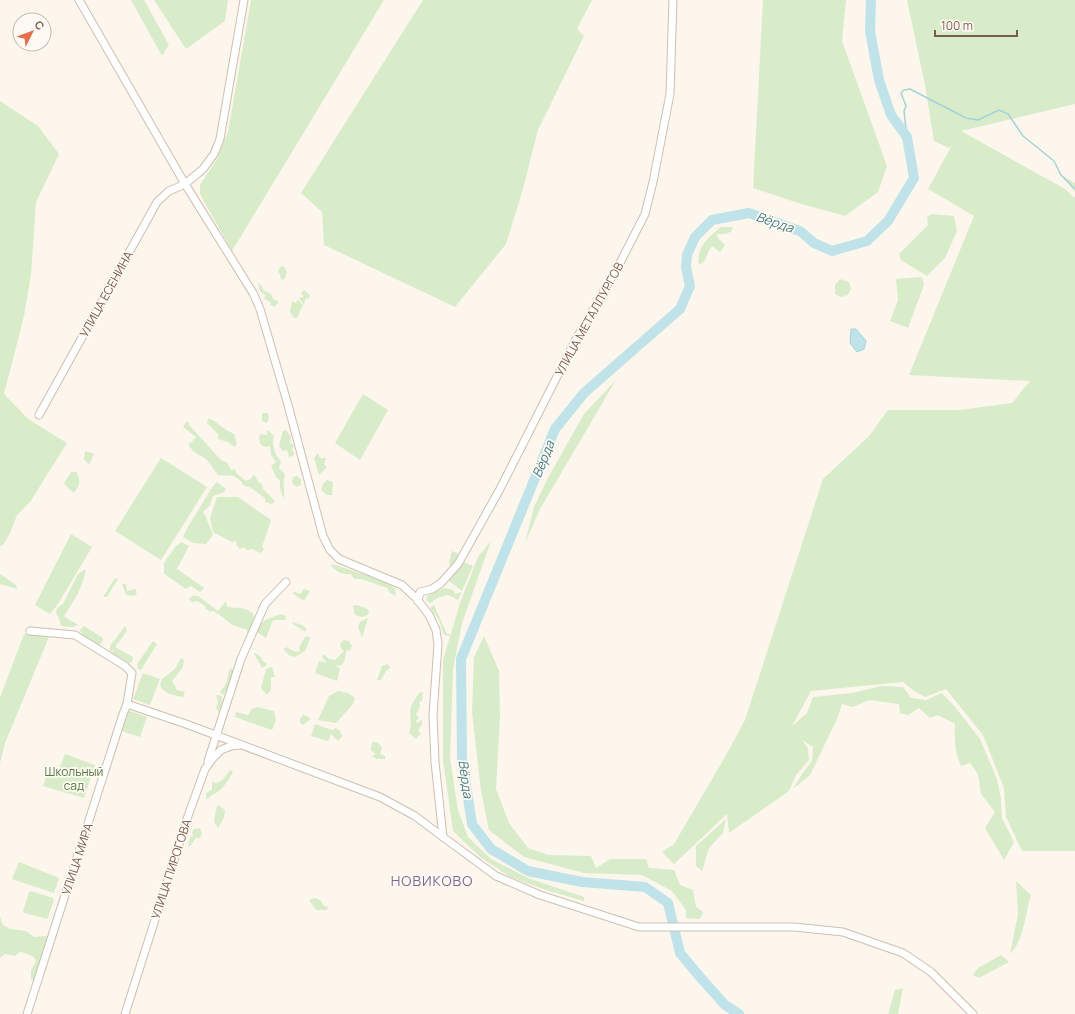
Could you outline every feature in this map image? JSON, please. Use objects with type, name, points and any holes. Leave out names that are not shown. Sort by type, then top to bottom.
[{"type":"street","points":[[78,0],[185,184],[252,293],[260,309],[288,405],[323,536],[330,550],[339,559],[402,585],[429,615],[436,630],[438,644],[433,714],[435,762],[443,837]]},
{"type":"street","name":"УЛИЦА ЕСЕНИНА","points":[[40,415],[157,202],[169,191],[185,184],[203,169],[214,154],[220,139],[244,0]]},
{"type":"street","name":"УЛИЦА МЕТАЛЛУРГОВ","points":[[418,601],[420,592],[432,589],[448,576],[458,564],[471,542],[500,489],[575,341],[620,263],[644,214],[653,182],[670,94],[673,0]]},
{"type":"street","points":[[205,770],[241,659],[265,604],[286,582]]},
{"type":"street","name":"УЛИЦА МИРА","points":[[27,1014],[127,704],[132,673],[125,666],[75,635],[30,631]]},
{"type":"street","points":[[127,704],[380,797],[414,816],[496,876],[540,895],[639,926],[698,928],[794,927],[843,932],[903,953],[931,972],[973,1014]]},
{"type":"street","name":"УЛИЦА ПИРОГОВА","points":[[125,1014],[185,823],[205,770],[213,758],[221,750],[231,746],[241,745]]},
{"type":"green space","points":[[131,0],[144,0],[169,45],[162,56]]},
{"type":"green space","points":[[154,0],[228,0],[225,21],[186,49]]},
{"type":"green space","points":[[251,0],[384,0],[232,251],[200,194],[200,185],[217,159],[228,132]]},
{"type":"green space","points":[[423,0],[592,0],[577,29],[584,36],[538,130],[523,189],[506,244],[455,307],[324,245],[322,212],[301,193]]},
{"type":"green space","points":[[763,0],[846,0],[842,41],[887,166],[878,192],[845,216],[798,203],[753,188]]},
{"type":"green space","points":[[907,0],[1075,0],[1075,104],[961,131],[1065,189],[1075,198],[1075,851],[1022,851],[1006,817],[1004,788],[983,735],[946,689],[925,697],[914,691],[903,682],[811,691],[792,726],[807,713],[813,697],[852,693],[882,686],[903,687],[911,698],[926,700],[942,693],[980,739],[997,779],[1001,799],[1002,818],[1014,842],[1004,860],[985,828],[995,812],[981,794],[978,774],[970,763],[961,766],[957,756],[955,746],[955,724],[938,715],[930,718],[919,708],[908,715],[900,713],[899,704],[869,700],[853,707],[842,704],[838,717],[810,775],[793,789],[812,761],[813,747],[802,740],[808,748],[809,760],[796,775],[789,791],[729,833],[727,814],[674,864],[662,852],[674,844],[745,720],[823,479],[869,436],[888,410],[960,410],[1012,403],[1030,381],[909,375],[974,216],[928,189],[952,145],[949,148],[934,141],[925,85]]},
{"type":"green space","points":[[0,101],[38,126],[59,154],[36,202],[31,275],[24,316],[4,394],[28,419],[67,443],[30,502],[17,515],[4,544],[0,546]]},
{"type":"green space","points":[[1061,175],[1075,183],[1075,192]]},
{"type":"green space","points":[[932,214],[954,216],[957,231],[945,258],[927,276],[901,260],[899,254],[928,225],[927,217]]},
{"type":"green space","points":[[721,227],[733,227],[731,232],[717,234],[718,238],[725,245],[720,252],[712,246],[704,261],[699,265],[699,253],[701,248],[704,243]]},
{"type":"green space","points":[[283,266],[287,273],[284,280],[281,279],[278,272],[280,267]]},
{"type":"green space","points":[[922,277],[924,285],[908,328],[890,321],[898,300],[896,279]]},
{"type":"green space","points":[[840,279],[849,282],[851,289],[848,295],[841,297],[835,294],[835,285]]},
{"type":"green space","points":[[258,283],[262,286],[263,290],[271,294],[273,299],[279,302],[274,307],[264,298],[266,296],[260,291]]},
{"type":"green space","points":[[304,290],[310,295],[309,298],[305,299],[304,305],[299,298],[304,297],[301,293]]},
{"type":"green space","points":[[298,300],[303,305],[297,318],[294,318],[290,312],[292,301],[295,303]]},
{"type":"green space","points":[[616,380],[540,509],[525,543],[534,507],[548,478],[584,414]]},
{"type":"green space","points":[[363,394],[388,410],[360,460],[335,443]]},
{"type":"green space","points":[[262,413],[268,413],[269,418],[267,423],[262,421]]},
{"type":"green space","points":[[209,418],[234,434],[237,444],[234,447],[228,442],[218,439],[218,434],[207,423]]},
{"type":"green space","points":[[186,422],[189,422],[189,425],[222,461],[227,462],[231,470],[235,469],[236,473],[246,481],[251,479],[254,474],[259,483],[262,484],[263,489],[275,501],[272,504],[265,502],[265,498],[251,488],[243,485],[242,482],[234,476],[218,475],[206,459],[194,452],[189,446],[189,442],[191,443],[196,437],[183,427]]},
{"type":"green space","points":[[268,430],[274,436],[274,449],[281,461],[279,468],[285,474],[284,500],[280,488],[280,481],[276,477],[271,466],[276,462],[271,455],[270,446],[265,447],[260,444],[259,436],[261,434],[267,435]]},
{"type":"green space","points":[[286,430],[291,437],[290,442],[294,446],[292,450],[295,453],[293,456],[289,457],[287,450],[283,451],[279,446],[283,431]]},
{"type":"green space","points":[[85,451],[94,454],[89,465],[84,459]]},
{"type":"green space","points":[[318,453],[320,458],[326,458],[324,464],[327,467],[319,475],[314,458]]},
{"type":"green space","points":[[161,458],[207,487],[161,560],[115,531]]},
{"type":"green space","points":[[71,472],[77,472],[79,479],[79,485],[74,493],[64,483]]},
{"type":"green space","points":[[297,476],[301,479],[301,485],[297,487],[292,483],[293,477]]},
{"type":"green space","points":[[327,480],[333,482],[332,495],[327,495],[321,490],[323,484]]},
{"type":"green space","points":[[217,482],[226,489],[224,492],[213,496],[210,505],[203,512],[213,535],[206,544],[193,543],[183,537],[213,486]]},
{"type":"green space","points":[[217,497],[238,497],[271,520],[262,547],[264,549],[261,553],[252,549],[247,550],[243,547],[240,549],[237,546],[236,541],[232,542],[213,532],[210,518]]},
{"type":"green space","points":[[71,534],[92,547],[58,604],[50,614],[35,605]]},
{"type":"green space","points":[[491,541],[462,623],[453,669],[450,758],[458,810],[468,837],[491,859],[528,878],[584,897],[584,901],[549,891],[510,877],[479,856],[453,831],[443,760],[443,660],[460,603],[478,557]]},
{"type":"green space","points":[[182,542],[189,546],[177,569],[204,588],[200,592],[191,586],[186,589],[164,574],[164,563],[176,546]]},
{"type":"green space","points":[[452,551],[457,553],[459,558],[451,568],[449,563]]},
{"type":"green space","points":[[464,562],[473,566],[462,591],[449,581]]},
{"type":"green space","points":[[330,564],[384,582],[395,588],[396,596],[390,593],[387,588],[361,579],[354,579],[351,574],[339,572]]},
{"type":"green space","points":[[86,569],[85,576],[75,599],[64,616],[78,625],[72,627],[61,626],[56,613],[57,608],[63,604],[78,574]]},
{"type":"green space","points":[[0,574],[16,585],[17,589],[0,584]]},
{"type":"green space","points":[[115,578],[118,579],[107,597],[103,597]]},
{"type":"green space","points":[[122,584],[126,584],[127,591],[135,589],[137,592],[135,596],[126,595]]},
{"type":"green space","points":[[444,588],[453,590],[455,594],[462,592],[458,600],[448,595],[439,597],[430,603],[426,600],[428,595]]},
{"type":"green space","points":[[304,589],[310,591],[304,601],[292,593],[295,592],[300,594]]},
{"type":"green space","points":[[192,596],[198,596],[218,611],[226,601],[227,606],[229,607],[247,610],[253,613],[254,620],[259,626],[265,620],[281,614],[286,616],[285,620],[273,620],[266,638],[257,632],[248,633],[246,629],[231,624],[213,611],[210,612],[205,606],[197,601],[192,602],[189,599]]},
{"type":"green space","points":[[356,605],[366,608],[369,611],[368,615],[362,617],[355,615],[353,606]]},
{"type":"green space","points":[[434,605],[447,634],[450,636],[444,635],[439,620],[430,608]]},
{"type":"green space","points":[[368,618],[362,638],[358,627],[360,622]]},
{"type":"green space","points":[[292,621],[306,628],[306,632],[294,625]]},
{"type":"green space","points":[[84,626],[103,638],[103,641],[99,645],[82,635],[80,630]]},
{"type":"green space","points":[[125,626],[127,631],[115,647],[133,657],[132,662],[129,663],[112,653],[114,649],[110,652],[110,646]]},
{"type":"green space","points":[[24,634],[49,637],[5,743],[0,763],[0,698]]},
{"type":"green space","points":[[308,636],[310,639],[305,651],[295,657],[289,655],[283,649],[288,647],[296,652],[300,651],[299,647],[305,637]]},
{"type":"green space","points":[[484,636],[499,671],[500,717],[496,789],[509,823],[528,848],[548,855],[591,856],[596,868],[610,859],[646,859],[649,868],[674,870],[680,885],[693,890],[696,907],[703,912],[700,919],[686,918],[686,910],[672,891],[642,875],[584,873],[524,857],[489,830],[481,791],[472,712],[474,657]]},
{"type":"green space","points":[[344,640],[349,641],[352,646],[350,650],[346,651],[345,659],[342,665],[335,666],[340,668],[337,681],[315,673],[319,661],[327,663],[322,657],[324,654],[329,659],[335,660],[344,651],[340,644]]},
{"type":"green space","points":[[153,641],[157,644],[141,670],[138,669],[137,664]]},
{"type":"green space","points":[[255,653],[267,664],[266,666],[262,668],[254,654]]},
{"type":"green space","points":[[181,658],[184,660],[183,667],[172,681],[177,690],[185,692],[183,697],[166,692],[160,685],[162,679],[175,669]]},
{"type":"green space","points":[[388,664],[390,668],[386,671],[381,680],[377,680],[382,666]]},
{"type":"green space","points":[[272,667],[275,677],[271,677],[271,690],[267,695],[261,688],[266,669]]},
{"type":"green space","points":[[230,668],[235,671],[229,687],[223,695],[220,692],[226,684]]},
{"type":"green space","points":[[143,673],[160,679],[150,705],[133,699]]},
{"type":"green space","points":[[338,691],[348,693],[355,698],[353,704],[336,723],[318,720],[329,696]]},
{"type":"green space","points":[[423,692],[422,701],[419,702],[420,706],[416,715],[419,718],[416,721],[417,723],[422,720],[422,725],[418,730],[421,733],[416,739],[409,733],[411,724],[410,711],[412,704],[419,693]]},
{"type":"green space","points":[[216,695],[222,696],[222,704],[219,713],[216,707],[218,702]]},
{"type":"green space","points":[[257,707],[274,711],[276,720],[272,730],[235,717],[236,712],[248,715],[252,709]]},
{"type":"green space","points":[[130,711],[147,717],[140,737],[121,731],[127,712]]},
{"type":"green space","points":[[303,715],[311,719],[303,725],[300,723],[300,719]]},
{"type":"green space","points":[[315,724],[332,730],[336,728],[340,731],[342,736],[338,741],[331,734],[328,741],[311,736]]},
{"type":"green space","points":[[372,742],[377,742],[382,747],[380,754],[385,756],[385,759],[376,759],[372,756],[376,754],[371,750]]},
{"type":"green space","name":"Школьный сад","points":[[65,754],[95,765],[84,798],[43,786],[49,769],[58,772]]},
{"type":"green space","points":[[230,770],[233,772],[223,787],[206,799],[206,794],[212,790],[214,779],[214,783],[219,782],[224,779]]},
{"type":"green space","points":[[218,805],[225,810],[224,818],[218,828],[214,822]]},
{"type":"green space","points":[[726,819],[723,833],[709,848],[702,871],[696,866],[696,846]]},
{"type":"green space","points":[[200,828],[202,834],[200,838],[196,838],[190,846],[188,846],[190,837],[193,837],[192,832],[194,829]]},
{"type":"green space","points":[[19,862],[59,878],[54,893],[12,879]]},
{"type":"green space","points":[[1016,881],[1031,895],[1021,934],[1015,948],[1010,954],[1018,914]]},
{"type":"green space","points":[[31,891],[53,898],[54,900],[47,919],[25,913],[23,911],[29,892]]},
{"type":"green space","points":[[315,898],[320,900],[324,906],[328,907],[327,910],[316,910],[309,900]]},
{"type":"green space","points":[[0,917],[3,925],[10,929],[26,931],[34,937],[47,936],[48,939],[35,981],[31,979],[31,970],[36,961],[34,957],[20,952],[15,956],[5,954],[0,958]]},
{"type":"green space","points":[[1001,955],[1009,962],[979,978],[973,975],[978,968]]},
{"type":"green space","points":[[903,988],[898,1014],[888,1014],[895,990]]},
{"type":"water","points":[[851,329],[856,329],[866,341],[864,349],[857,352],[850,343]]},
{"type":"waterway","name":"Вёрда","points":[[739,1014],[725,1005],[680,953],[668,903],[645,887],[582,882],[528,871],[491,849],[472,824],[462,759],[461,659],[555,429],[584,393],[680,309],[690,286],[686,267],[687,255],[695,237],[712,220],[749,213],[800,231],[814,243],[832,251],[867,241],[888,221],[914,178],[907,137],[891,115],[879,80],[870,31],[871,0]]},
{"type":"waterway","points":[[907,137],[904,111],[906,106],[901,93],[904,90],[910,89],[966,118],[978,120],[999,110],[1008,114],[1023,136],[1054,161],[1061,175],[1075,189]]},
{"type":"district","name":"НОВИКОВО","points":[[432,880]]}]
